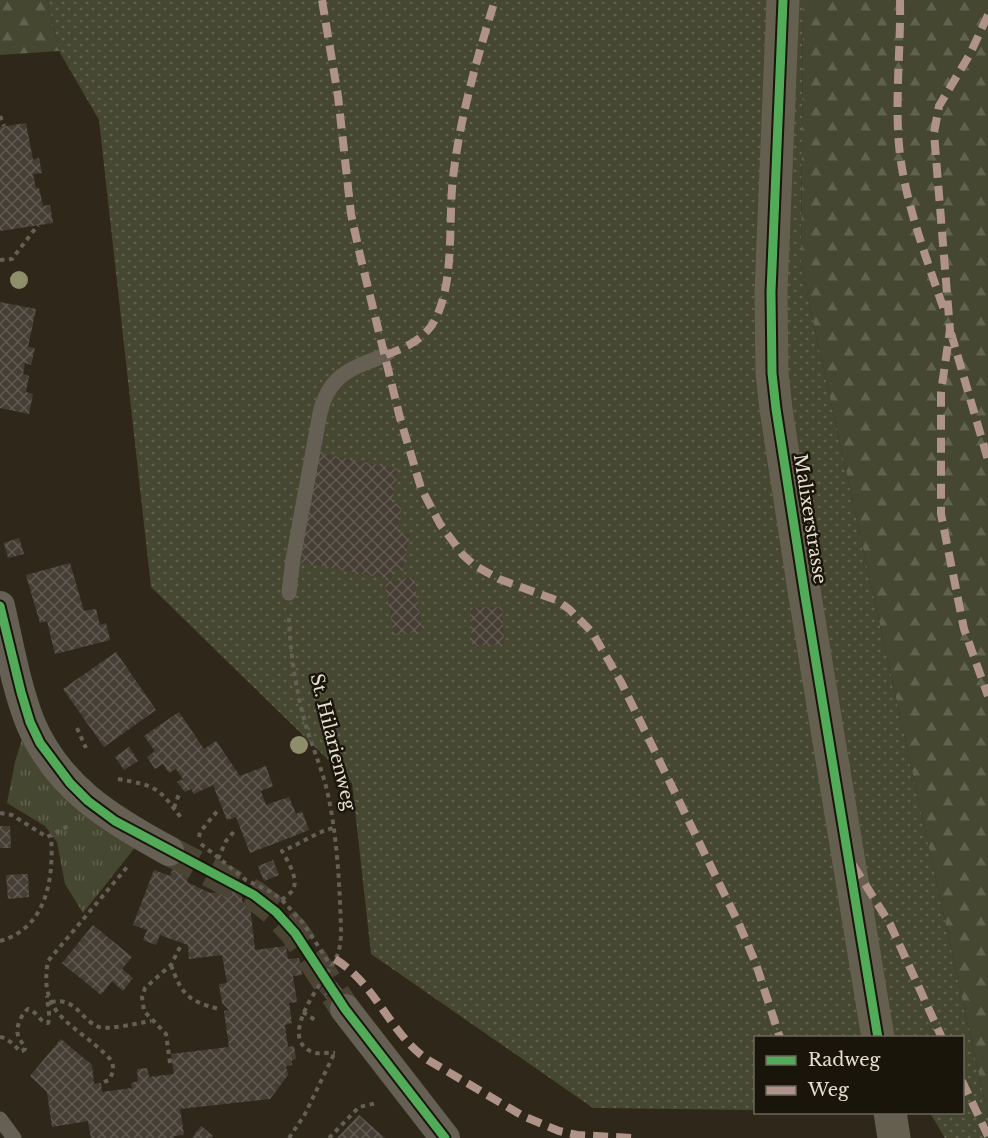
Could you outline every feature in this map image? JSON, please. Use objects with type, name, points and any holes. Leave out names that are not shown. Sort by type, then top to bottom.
[{"type":"main road","name":"Malixerstrasse","points":[[783,0],[771,292],[772,373],[805,596],[878,1036]]},
{"type":"main road","points":[[890,1114],[894,1138]]},
{"type":"street","points":[[0,606],[21,692],[30,722],[40,743],[70,783],[88,801],[115,821],[170,842]]},
{"type":"street","points":[[349,1014],[445,1138]]},
{"type":"lane","points":[[290,593],[322,403],[331,386],[342,374],[386,355]]},
{"type":"lane","points":[[1,1121],[14,1138]]},
{"type":"path","points":[[0,116],[4,126]]},
{"type":"path","points":[[0,260],[12,259],[39,225]]},
{"type":"path","points":[[77,728],[90,755]]},
{"type":"path","points":[[114,777],[144,783],[152,787],[165,797],[182,820]]},
{"type":"path","points":[[174,808],[180,791]]},
{"type":"path","points":[[198,841],[200,832],[219,809]]},
{"type":"path","points":[[0,813],[12,815],[47,837],[63,829]]},
{"type":"path","points":[[282,900],[293,891],[294,885],[291,869],[282,850],[307,840],[316,833],[333,828]]},
{"type":"path","points":[[218,859],[226,841],[236,829]]},
{"type":"path","points":[[0,941],[14,937],[26,928],[38,913],[45,898],[52,855],[51,836]]},
{"type":"path","points":[[0,1036],[22,1051],[25,1049],[17,1034],[17,1029],[24,1011],[32,1010],[42,1022],[48,1023],[46,973],[48,961],[170,842],[198,841],[246,880],[272,892],[303,923],[331,966]]},
{"type":"path","points":[[170,1063],[166,1034],[144,1011],[142,997],[145,988],[171,965],[180,947]]},
{"type":"path","points":[[171,965],[182,991],[191,1000],[219,1009]]},
{"type":"path","points":[[47,995],[56,1011],[112,1061],[114,1069],[109,1080],[104,1082]]},
{"type":"path","points":[[51,1002],[65,1002],[75,1007],[96,1026],[105,1028],[152,1021]]},
{"type":"path","points":[[303,1012],[300,1019],[301,1039],[307,1049],[315,1053],[335,1053]]},
{"type":"path","points":[[289,1138],[305,1114],[335,1053],[349,1014]]},
{"type":"path","points":[[330,1138],[359,1107],[376,1103],[386,1105]]},
{"type":"green space","points":[[0,0],[47,0],[59,51],[0,55]]},
{"type":"green space","points":[[47,0],[803,0],[801,266],[988,1116],[988,1138],[945,1138],[931,1114],[964,1114],[964,1036],[754,1036],[754,1110],[593,1108],[371,954],[352,783],[151,587],[99,120],[59,51]]},
{"type":"green space","points":[[803,0],[988,0],[988,1116],[801,266]]},
{"type":"green space","points":[[25,729],[137,845],[83,913],[65,884],[57,842],[45,826],[7,803],[15,762]]},
{"type":"building","points":[[26,123],[33,160],[39,158],[42,173],[33,174],[36,188],[39,188],[43,206],[50,205],[53,223],[0,231],[0,127]]},
{"type":"building","points":[[0,302],[36,309],[28,347],[35,348],[31,365],[25,363],[23,374],[29,376],[26,392],[33,394],[29,414],[0,408]]},
{"type":"building","points":[[319,453],[398,469],[392,503],[402,505],[397,532],[410,534],[403,571],[393,569],[391,579],[298,562]]},
{"type":"building","points":[[19,538],[24,554],[8,558],[4,543]]},
{"type":"building","points":[[70,563],[84,611],[96,609],[100,625],[106,623],[110,640],[55,654],[47,621],[40,623],[26,575]]},
{"type":"building","points":[[414,577],[422,631],[394,635],[385,582]]},
{"type":"building","points":[[502,607],[504,644],[472,646],[470,608]]},
{"type":"building","points":[[116,652],[156,710],[104,747],[63,689]]},
{"type":"building","points":[[179,712],[204,749],[216,741],[240,776],[266,766],[273,786],[261,791],[266,805],[289,797],[296,814],[302,811],[309,830],[250,853],[236,817],[227,820],[213,785],[194,794],[191,789],[185,792],[177,782],[183,779],[176,769],[169,773],[163,764],[155,769],[147,757],[155,751],[144,736]]},
{"type":"building","points":[[129,747],[138,761],[124,770],[115,757]]},
{"type":"building","points":[[0,826],[10,826],[11,848],[0,848]]},
{"type":"building","points":[[273,860],[279,875],[264,881],[258,866]]},
{"type":"building","points":[[173,869],[188,875],[187,882],[210,893],[241,890],[243,906],[250,905],[255,950],[286,946],[288,959],[299,958],[302,975],[293,976],[297,1002],[289,1003],[292,1023],[285,1025],[288,1047],[294,1046],[296,1059],[292,1060],[292,1065],[286,1066],[288,1075],[270,1099],[180,1109],[184,1135],[174,1136],[174,1138],[91,1138],[88,1121],[52,1127],[47,1092],[30,1076],[61,1039],[92,1065],[94,1084],[101,1083],[102,1092],[132,1088],[131,1083],[138,1081],[137,1069],[147,1068],[149,1077],[174,1074],[171,1054],[229,1047],[224,1011],[229,1010],[222,1003],[219,984],[227,983],[222,955],[189,959],[188,945],[160,935],[156,945],[143,940],[147,930],[133,925],[154,870],[170,876]]},
{"type":"building","points":[[28,874],[29,897],[8,899],[6,875]]},
{"type":"building","points":[[93,925],[132,957],[122,969],[133,978],[123,991],[112,981],[101,995],[62,963]]},
{"type":"building","points":[[333,978],[345,993],[332,1005],[319,990]]},
{"type":"building","points":[[359,1115],[385,1138],[337,1138]]},
{"type":"building","points":[[201,1126],[213,1136],[211,1138],[192,1138]]},
{"type":"tunnel","points":[[169,851],[254,895],[276,912],[295,933],[345,1009]]},
{"type":"marked path","points":[[322,0],[338,96],[351,214],[400,418],[421,488],[440,524],[463,555],[474,565],[499,579],[556,600],[569,609],[592,632],[621,682],[739,924],[756,964],[779,1036]]},
{"type":"marked path","points":[[386,355],[408,346],[421,337],[432,326],[442,302],[450,250],[453,178],[460,133],[495,0]]},
{"type":"marked path","points":[[900,0],[898,116],[900,155],[913,215],[945,313]]},
{"type":"marked path","points":[[988,15],[970,54],[939,106],[934,133],[950,330],[941,392],[941,514],[964,629],[988,696]]},
{"type":"marked path","points":[[951,333],[988,460]]},
{"type":"marked path","points":[[853,865],[890,924],[941,1036]]},
{"type":"marked path","points":[[335,959],[361,982],[403,1037],[428,1060],[523,1116],[559,1131],[577,1135],[633,1138]]},
{"type":"marked path","points":[[964,1085],[988,1136]]},
{"type":"cycle path","points":[[783,0],[771,292],[772,373],[805,596],[878,1036]]},
{"type":"cycle path","points":[[0,606],[30,722],[40,743],[70,783],[88,801],[115,821],[254,895],[276,912],[295,933],[345,1009],[445,1138]]}]
